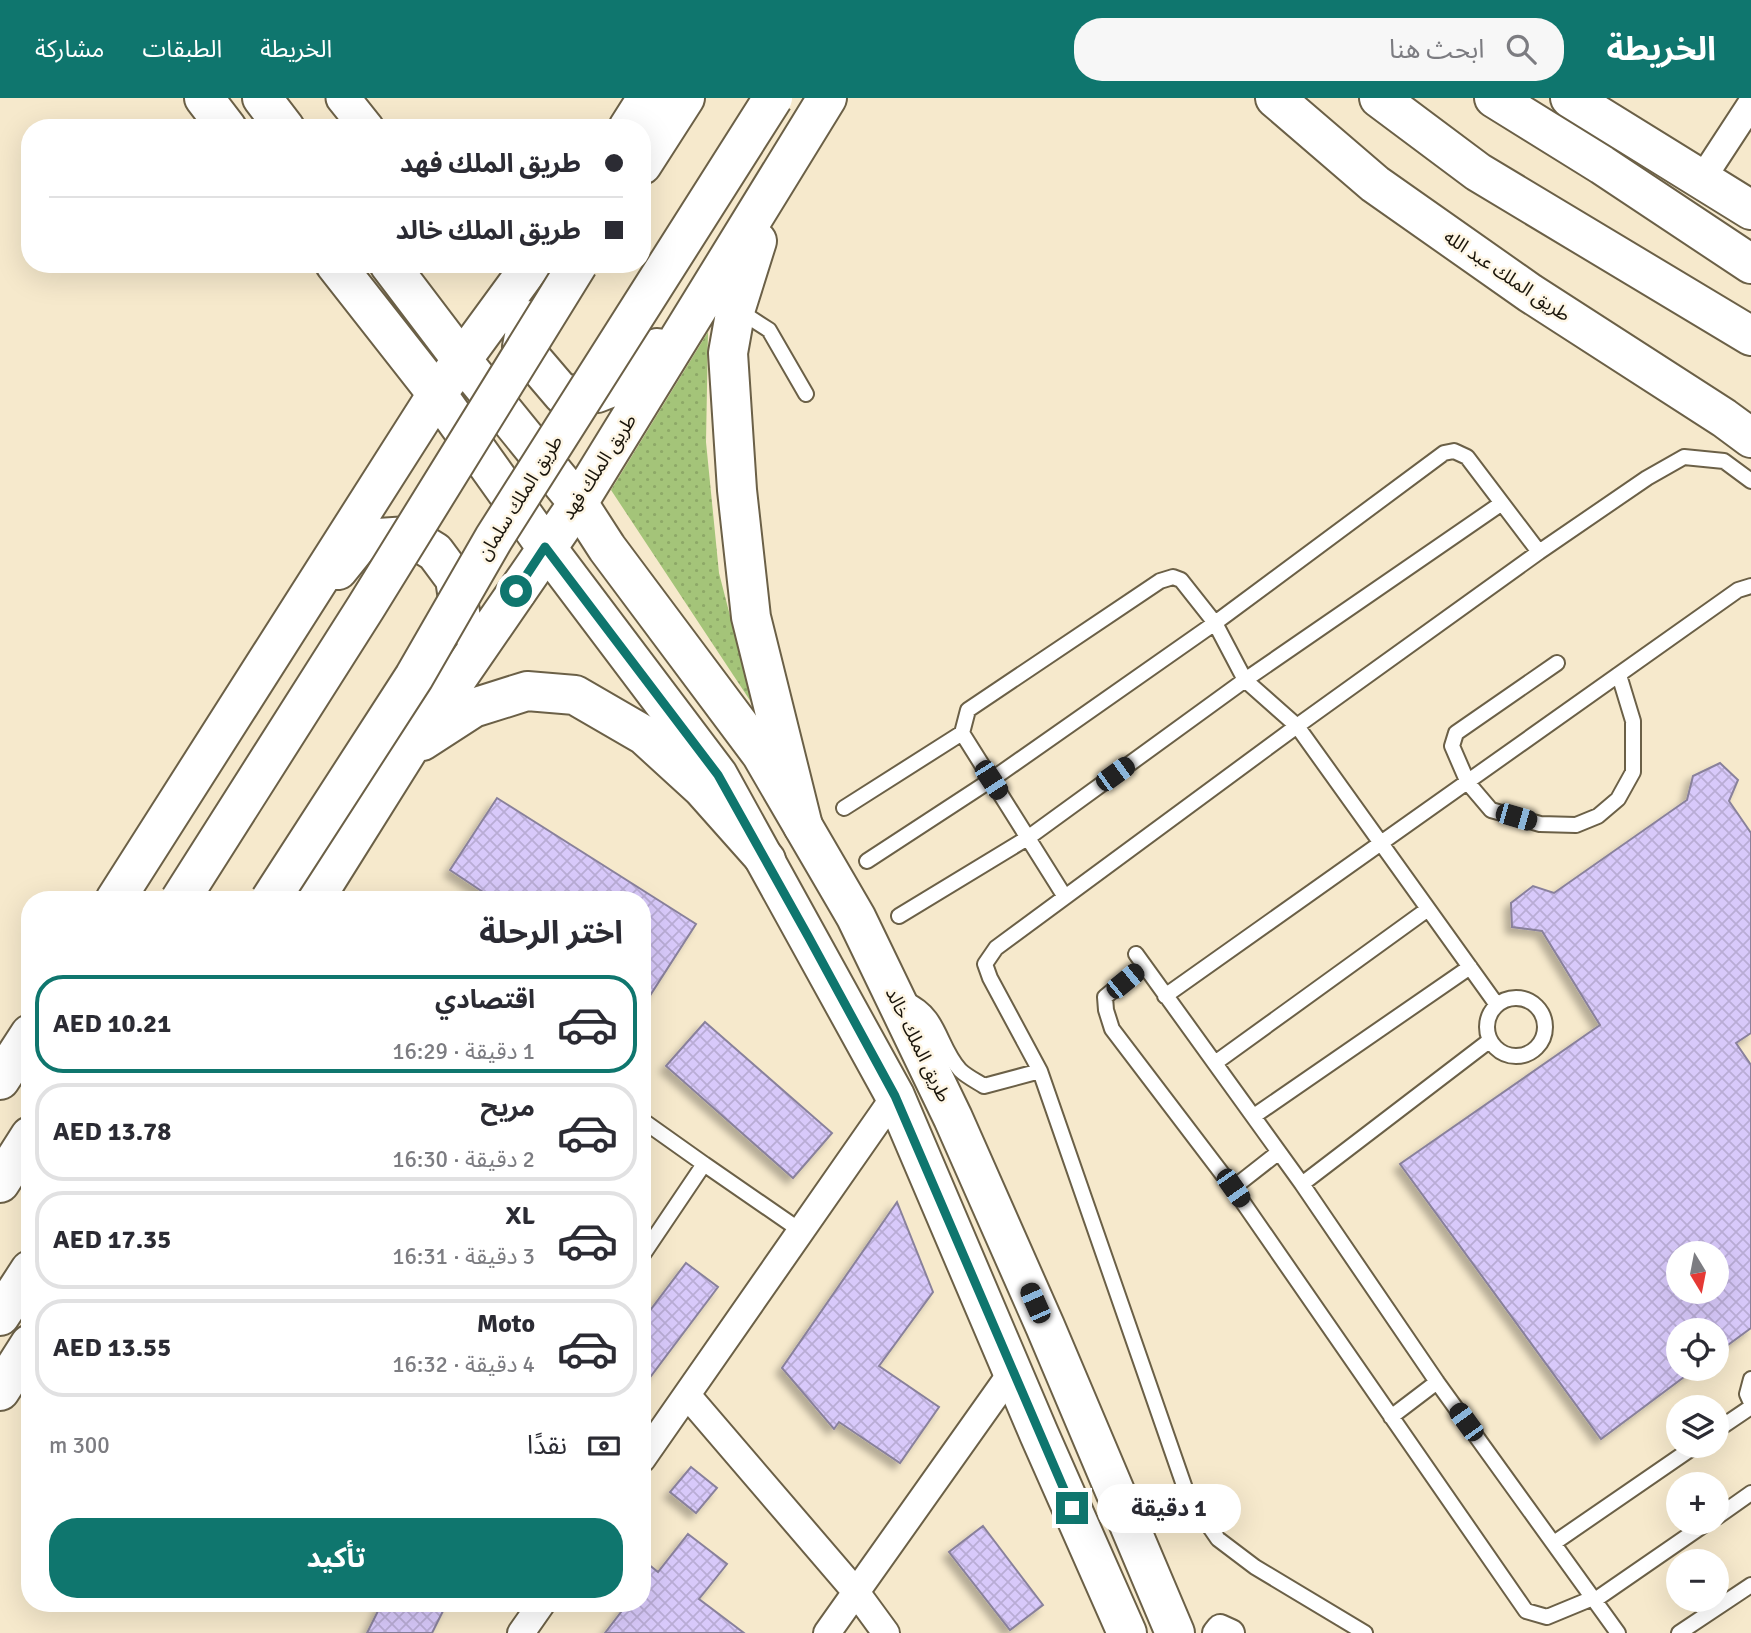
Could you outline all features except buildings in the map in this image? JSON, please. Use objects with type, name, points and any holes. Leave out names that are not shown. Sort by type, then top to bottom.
[{"type":"main road","points":[[204,98],[220,119]]},
{"type":"main road","points":[[634,119],[647,98]]},
{"type":"main road","points":[[651,150],[685,98]]},
{"type":"main road","name":"طريق الملك سلمان","points":[[276,891],[414,677],[495,538],[773,98]]},
{"type":"main road","name":"طريق الملك فهد","points":[[325,891],[411,746],[545,547],[578,503],[827,98]]},
{"type":"main road","points":[[802,136],[839,98]]},
{"type":"main road","points":[[1379,98],[1478,172],[1751,336]]},
{"type":"main road","points":[[1494,98],[1602,165],[1751,264]]},
{"type":"main road","points":[[1570,98],[1751,210]]},
{"type":"main road","name":"طريق الملك عبد الله","points":[[1279,105],[1375,184],[1530,293],[1751,438]]},
{"type":"main road","points":[[1602,165],[1751,246]]},
{"type":"main road","points":[[541,273],[531,290],[522,347],[563,395],[597,393],[635,378],[773,188]]},
{"type":"main road","points":[[773,188],[736,308],[728,353],[737,490],[751,617],[803,826]]},
{"type":"main road","points":[[342,273],[437,394],[545,547],[718,775],[895,1096],[1012,1372],[1128,1633]]},
{"type":"main road","points":[[396,273],[461,359]]},
{"type":"main road","points":[[121,891],[437,394],[525,273]]},
{"type":"main road","points":[[186,891],[572,273]]},
{"type":"main road","points":[[1704,310],[1751,349]]},
{"type":"main road","name":"طريق الملك خالد","points":[[461,359],[578,503],[607,548],[761,754],[856,917],[953,1118],[1045,1326],[1175,1633]]},
{"type":"main road","points":[[275,649],[363,539],[409,536],[435,552],[455,579],[463,632],[411,746]]},
{"type":"main road","points":[[411,746],[473,708],[527,691],[575,695],[643,735],[702,788],[766,860]]},
{"type":"main road","points":[[0,1080],[21,1048]]},
{"type":"main road","points":[[0,1182],[21,1150]]},
{"type":"main road","points":[[0,1316],[21,1284]]},
{"type":"main road","points":[[0,1391],[21,1358]]},
{"type":"street","points":[[342,98],[360,119]]},
{"type":"street","points":[[1702,179],[1751,104]]},
{"type":"street","points":[[651,1446],[895,1096]]},
{"type":"street","points":[[827,1633],[1012,1372]]},
{"type":"street","points":[[687,1395],[856,1592],[886,1633]]},
{"type":"street","points":[[521,1633],[536,1612]]},
{"type":"street","points":[[1216,1633],[1220,1628],[1231,1633]]},
{"type":"lane","points":[[736,308],[769,330],[806,394]]},
{"type":"lane","points":[[867,861],[991,780],[1215,623],[1444,453],[1454,451],[1467,457],[1539,552]]},
{"type":"lane","points":[[1365,1633],[1255,1567],[1218,1539],[1187,1494],[1040,1071],[985,964],[996,948],[1297,726],[1647,478],[1684,457],[1724,461],[1751,481]]},
{"type":"lane","points":[[900,916],[1029,837],[1245,680],[1502,503]]},
{"type":"lane","points":[[844,808],[962,733],[968,710],[1160,581],[1172,578],[1181,580],[1215,623],[1245,680],[1297,726],[1497,1005]]},
{"type":"lane","points":[[1166,996],[1738,590],[1751,586]]},
{"type":"lane","points":[[1557,663],[1457,733],[1452,746],[1468,783],[1491,810],[1540,824],[1576,825],[1598,816],[1618,799],[1633,772],[1633,721],[1619,675]]},
{"type":"lane","points":[[962,733],[1065,897]]},
{"type":"lane","points":[[1215,1063],[1428,909]]},
{"type":"lane","points":[[1618,1633],[1594,1599],[1554,1543],[1437,1382],[1302,1184],[1140,959],[1105,997],[1105,1010],[1112,1030],[1233,1188],[1526,1611],[1547,1617],[1594,1599],[1690,1535]]},
{"type":"lane","points":[[1254,1116],[1470,967]]},
{"type":"lane","points":[[893,993],[917,1004],[931,1017],[960,1070],[984,1086],[1040,1071]]},
{"type":"lane","points":[[1508,999],[1521,999],[1534,1004],[1542,1013],[1545,1026],[1543,1039],[1535,1049],[1523,1056],[1510,1056],[1498,1051],[1489,1041],[1489,1015],[1497,1005],[1508,999]]},
{"type":"lane","points":[[1302,1184],[1489,1041]]},
{"type":"lane","points":[[651,1126],[801,1231]]},
{"type":"lane","points":[[1233,1188],[1279,1152]]},
{"type":"lane","points":[[651,1243],[704,1164]]},
{"type":"lane","points":[[1729,1421],[1751,1405],[1747,1394],[1751,1379]]},
{"type":"lane","points":[[1391,1417],[1437,1382]]},
{"type":"lane","points":[[1554,1543],[1678,1458]]},
{"type":"lane","points":[[1729,1509],[1751,1493]]},
{"type":"lane","points":[[1679,1633],[1751,1585]]},
{"type":"green space","points":[[708,332],[706,442],[719,573],[753,705],[611,490]]},
{"type":"route","points":[[516,591],[545,547],[718,775],[895,1096],[1072,1508]]}]
